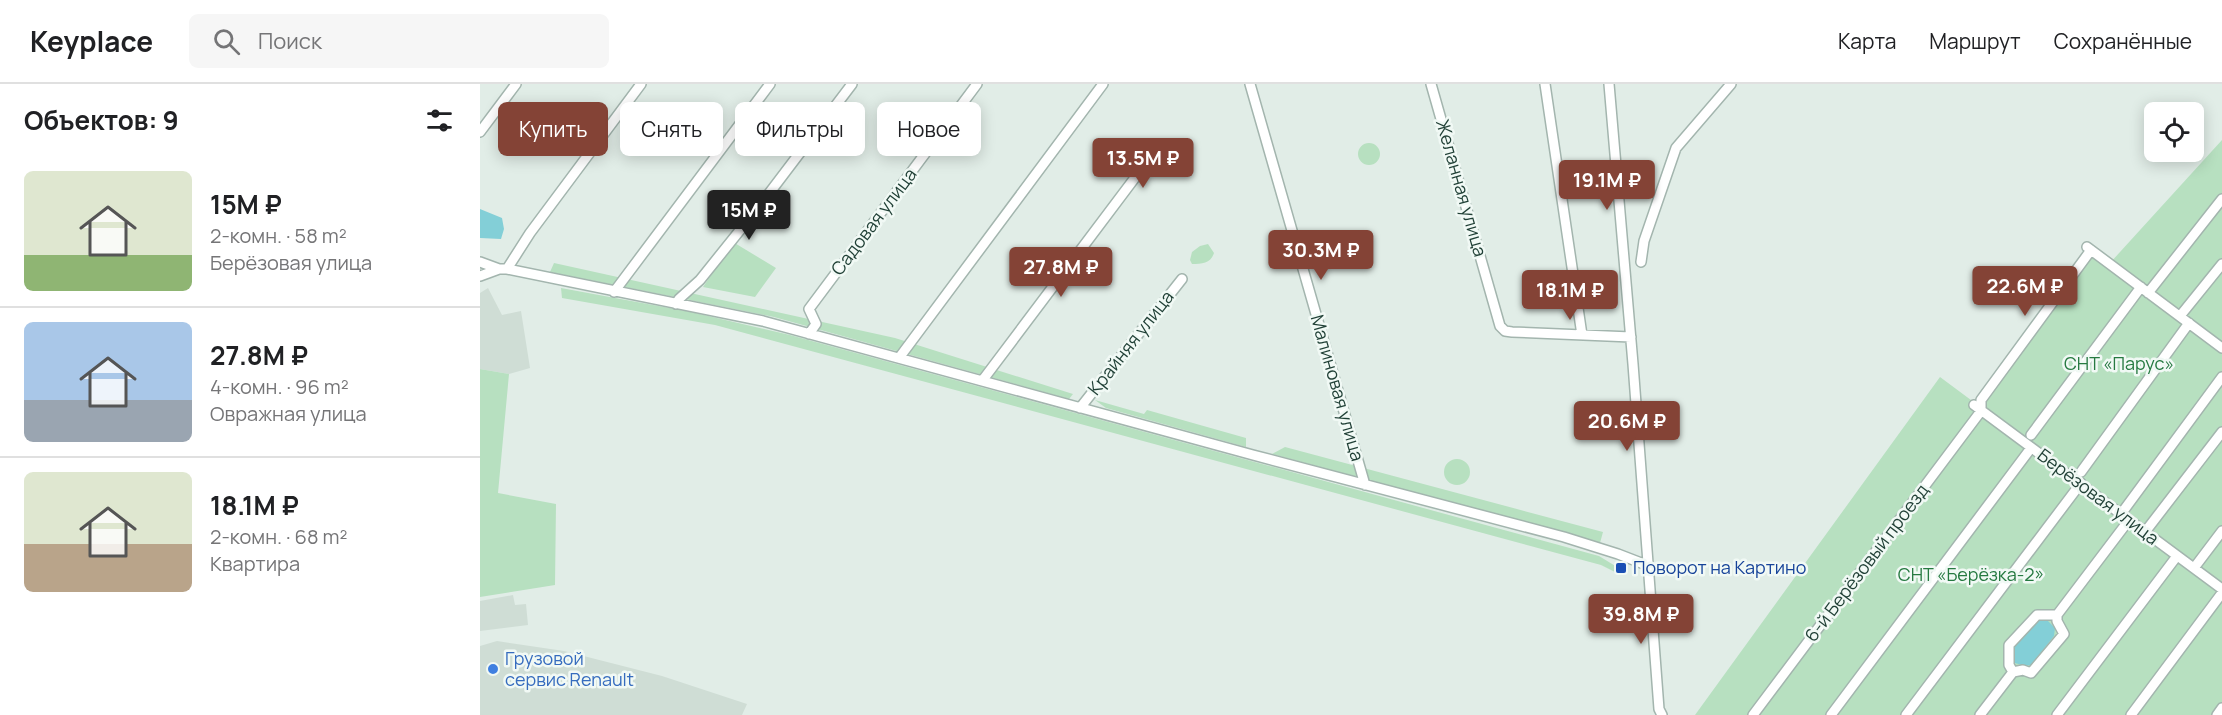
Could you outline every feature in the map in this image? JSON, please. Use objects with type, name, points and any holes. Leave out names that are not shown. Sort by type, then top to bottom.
[{"type":"street","points":[[480,132],[516,84]]},
{"type":"street","points":[[480,276],[503,269],[641,84]]},
{"type":"street","points":[[614,292],[770,84]]},
{"type":"street","points":[[676,304],[700,280],[761,204],[852,84]]},
{"type":"street","name":"Садовая улица","points":[[809,334],[816,324],[810,309],[977,84]]},
{"type":"street","points":[[899,358],[1103,84]]},
{"type":"street","name":"Малиновая улица","points":[[1250,84],[1365,485]]},
{"type":"street","name":"Желанная улица","points":[[1431,84],[1500,326],[1505,331],[1512,332],[1582,335]]},
{"type":"street","points":[[1545,84],[1582,335],[1631,337]]},
{"type":"street","points":[[1609,84],[1659,709],[1662,715]]},
{"type":"street","points":[[1641,262],[1644,241],[1676,148],[1731,84]]},
{"type":"street","points":[[982,381],[1146,163]]},
{"type":"street","points":[[2031,435],[2145,290],[2222,199]]},
{"type":"street","name":"6-й Берёзовый проезд","points":[[1753,715],[1979,405],[2089,248],[2145,290]]},
{"type":"street","points":[[480,262],[503,269],[763,321],[1564,537],[1649,566]]},
{"type":"street","points":[[2180,316],[2222,264]]},
{"type":"street","name":"Крайняя улица","points":[[1080,408],[1182,279]]},
{"type":"street","points":[[2145,290],[2218,345],[2222,333]]},
{"type":"street","points":[[2081,472],[2188,323]]},
{"type":"street","points":[[1980,715],[2013,672],[2023,670],[2031,673],[2064,634],[2057,621],[2057,615],[2222,377]]},
{"type":"street","name":"Берёзовая улица","points":[[1979,405],[2031,448],[2081,483],[2222,591]]},
{"type":"street","points":[[2145,532],[2222,432]]},
{"type":"street","points":[[1831,715],[2031,448]]},
{"type":"street","points":[[1906,715],[2081,483]]},
{"type":"street","points":[[2194,568],[2222,531]]},
{"type":"street","points":[[2057,715],[2176,555]]},
{"type":"street","points":[[2131,715],[2222,591]]},
{"type":"street","points":[[2013,672],[2009,665],[2009,645],[2037,615],[2057,615]]},
{"type":"street","points":[[2217,715],[2222,708]]},
{"type":"shaded area","points":[[488,288],[502,315],[521,311],[530,368],[509,374],[480,369],[480,293]]},
{"type":"shaded area","points":[[513,595],[515,605],[526,604],[528,625],[480,631],[480,601]]},
{"type":"shaded area","points":[[497,641],[564,651],[662,676],[747,704],[742,715],[480,715],[480,646]]},
{"type":"green space","name":"СНТ «Берёзка-2»","points":[[2222,140],[2222,715],[1695,715],[1940,377],[1975,403],[2088,247],[2110,263]]},
{"type":"green space","points":[[1369,143],[1377,146],[1380,154],[1377,162],[1369,165],[1361,162],[1358,154],[1361,146]]},
{"type":"green space","points":[[733,242],[776,268],[755,297],[703,287]]},
{"type":"green space","points":[[1208,244],[1214,253],[1211,259],[1203,263],[1192,264],[1190,260],[1192,252]]},
{"type":"green space","points":[[554,263],[895,338],[1073,394],[1069,399],[774,317],[550,272]]},
{"type":"green space","points":[[561,288],[691,312],[790,335],[1599,556],[1617,567],[1617,573],[1601,565],[715,325],[562,298]]},
{"type":"green space","points":[[480,369],[509,374],[498,493],[556,504],[555,585],[480,597]]},
{"type":"green space","points":[[1095,400],[1144,414],[1147,410],[1246,438],[1246,447],[1106,408]]},
{"type":"green space","points":[[1285,447],[1603,532],[1600,543],[1272,454]]},
{"type":"green space","points":[[1457,459],[1466,463],[1470,472],[1466,481],[1457,485],[1448,481],[1444,472],[1448,463]]},
{"type":"water","points":[[480,209],[502,218],[504,229],[501,239],[480,238]]},
{"type":"water","points":[[2046,619],[2055,628],[2054,636],[2031,665],[2015,663],[2014,648],[2019,639],[2032,626]]},
{"type":"place","name":"Поворот на Картино","points":[[1621,568]]},
{"type":"place","name":"Грузовой сервис Renault","points":[[493,669]]},
{"type":"park label","name":"СНТ «Парус»","points":[[2119,364]]}]
